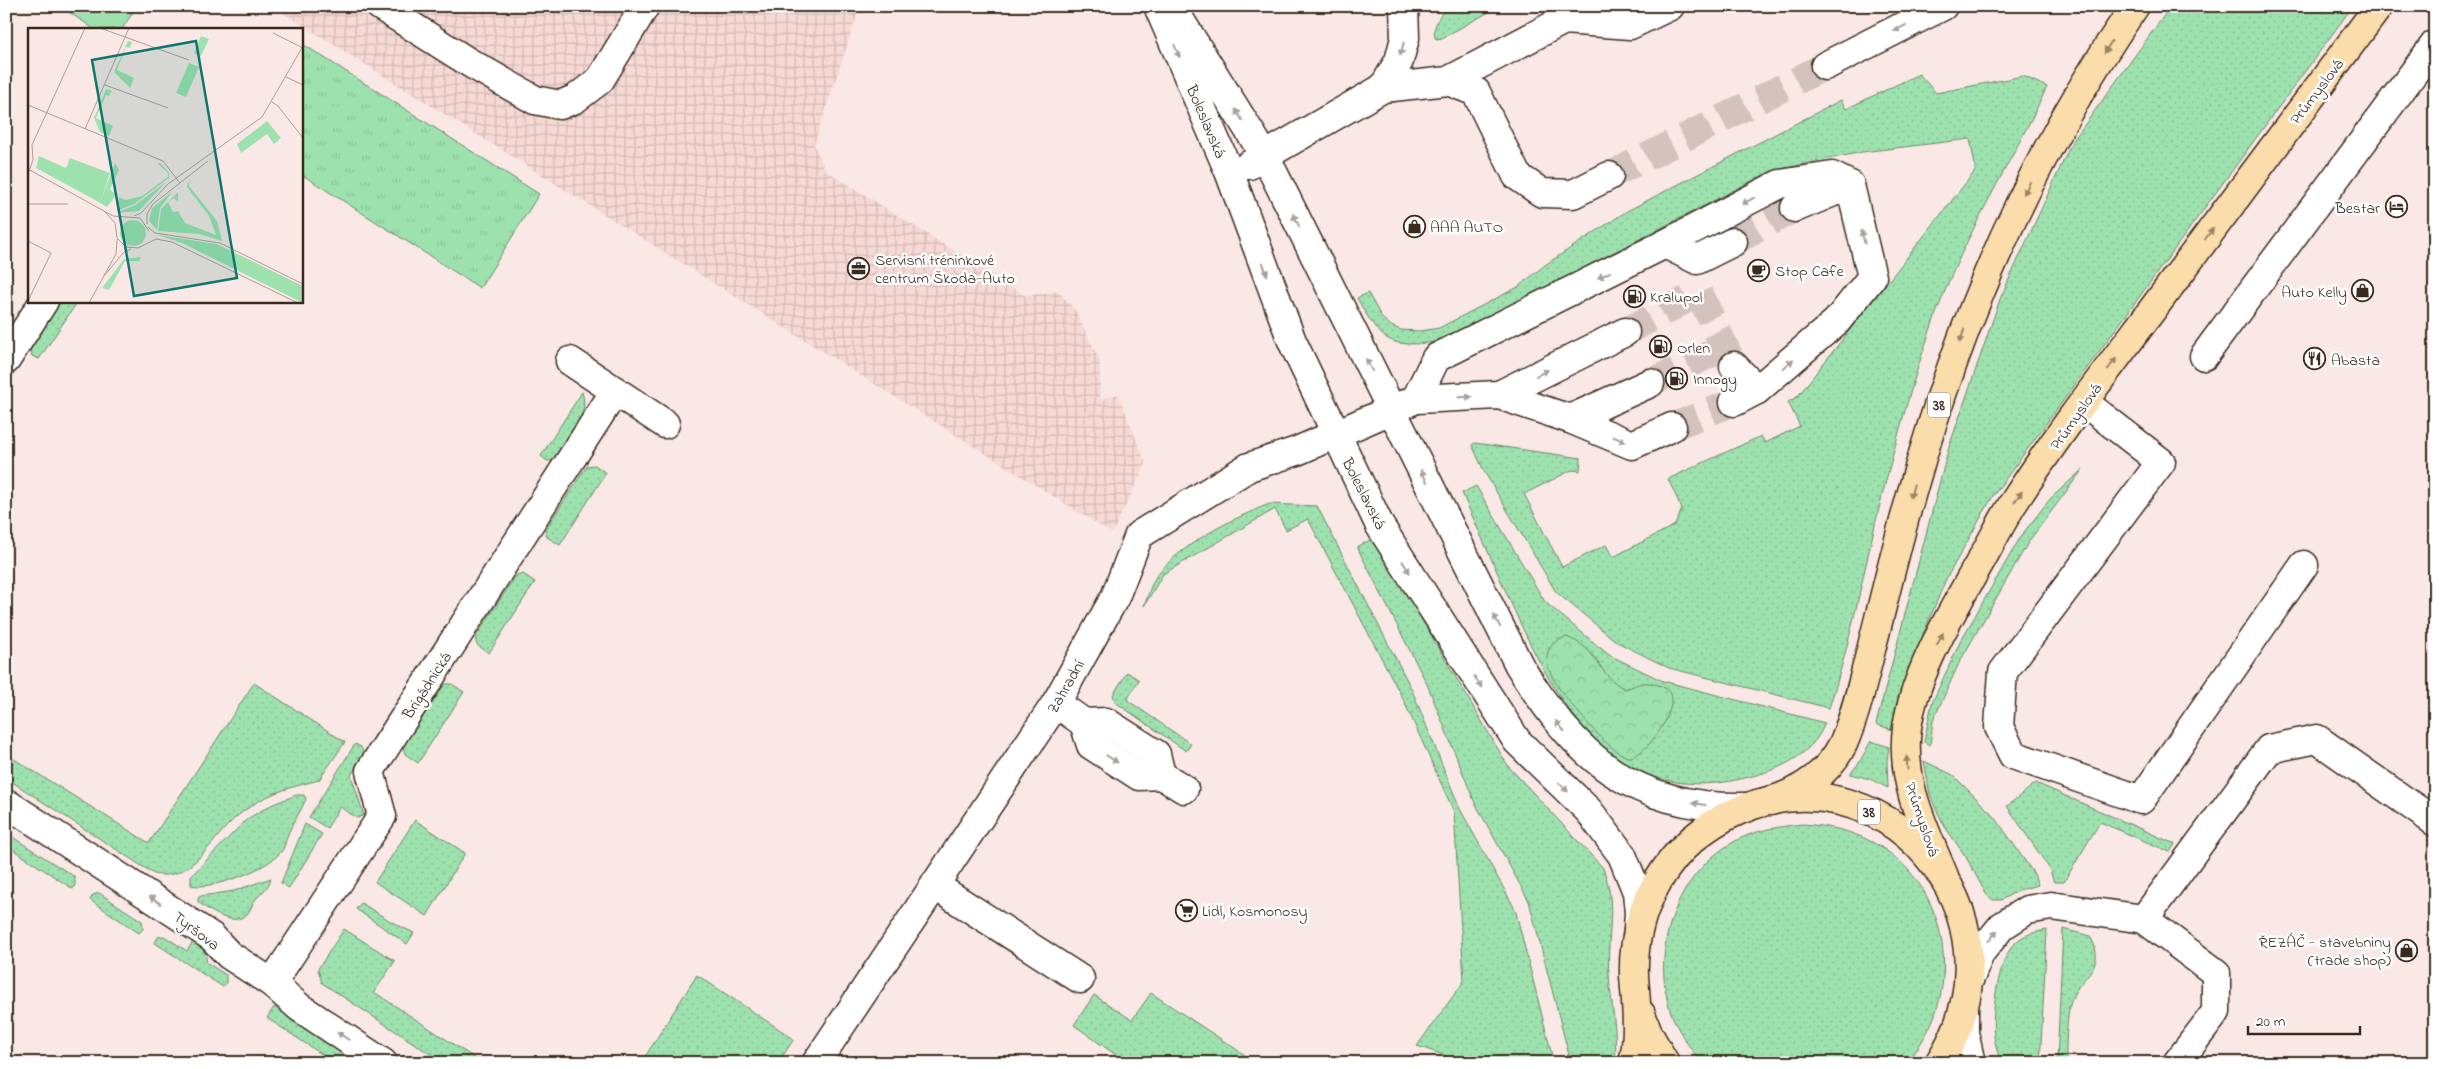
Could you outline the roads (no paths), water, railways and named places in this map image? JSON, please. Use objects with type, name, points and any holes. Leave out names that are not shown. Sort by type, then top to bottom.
[{"type":"main road","name":"38","points":[[1665,1063],[1649,1035],[1636,991],[1634,963],[1637,935],[1640,920],[1652,893],[1676,855],[1710,826],[1759,804],[1801,789],[1814,780],[1830,764],[1842,745],[1861,688],[1914,484],[1966,325],[1995,253],[2026,189],[2065,117],[2135,6]]},
{"type":"main road","name":"Průmyslová","points":[[1944,876],[1912,795],[1905,744],[1912,706],[1927,664],[1964,590],[2014,503],[2084,402],[2379,6]]},
{"type":"main road","name":"38","points":[[1759,804],[1788,799],[1822,800],[1855,806],[1885,820],[1913,840],[1944,876],[1963,917],[1969,947],[1970,978],[1964,1008],[1953,1038],[1939,1063]]},
{"type":"main road","points":[[1633,1063],[1637,1030],[1636,991]]},
{"type":"street","points":[[380,6],[470,63],[535,100],[560,105],[575,99],[600,80],[646,6]]},
{"type":"street","name":"Boleslavská","points":[[1158,6],[1230,174],[1292,341],[1380,526],[1496,711],[1517,740],[1589,811],[1622,855],[1637,892],[1639,914],[1637,935]]},
{"type":"street","points":[[1171,6],[1265,156],[1519,665],[1537,695],[1572,740],[1604,768],[1641,788],[1693,804],[1716,807],[1759,804]]},
{"type":"street","points":[[1383,88],[1399,61],[1405,38],[1404,6]]},
{"type":"street","points":[[1230,174],[1383,88],[1448,81],[1570,13],[1630,25],[1670,6]]},
{"type":"street","points":[[1825,66],[1943,6]]},
{"type":"street","points":[[2204,356],[2435,44]]},
{"type":"street","points":[[1448,81],[1476,92],[1517,176],[1542,193],[1573,194],[1609,176]]},
{"type":"street","points":[[1416,399],[1436,358],[1665,244],[1780,184],[1832,176],[1850,184]]},
{"type":"street","points":[[1795,208],[1850,184]]},
{"type":"street","points":[[1734,366],[1746,396],[1837,321],[1872,277],[1850,184]]},
{"type":"street","points":[[1665,244],[1697,260],[1733,242]]},
{"type":"street","points":[[6,360],[43,302]]},
{"type":"street","points":[[1499,396],[1625,332]]},
{"type":"street","points":[[570,361],[664,424]]},
{"type":"street","points":[[1570,419],[1650,383]]},
{"type":"street","name":"Brigádnická","points":[[272,983],[382,816],[370,771],[615,391]]},
{"type":"street","points":[[1499,396],[1570,419],[1632,445],[1672,427]]},
{"type":"street","name":"Zahradní","points":[[816,1063],[1056,703],[1116,597],[1138,535],[1249,467],[1297,451],[1416,399],[1499,396]]},
{"type":"street","points":[[2084,402],[2161,462],[2003,672],[1999,727],[2013,756],[2141,800],[2304,564]]},
{"type":"street","points":[[1056,703],[1084,723],[1091,745],[1139,776],[1161,775],[1184,789]]},
{"type":"street","points":[[2144,918],[2269,749],[2317,739],[2435,822]]},
{"type":"street","name":"Tyršova","points":[[6,803],[212,937],[229,955],[272,983],[299,1007],[383,1063]]},
{"type":"street","points":[[934,885],[1080,979]]},
{"type":"street","points":[[1970,978],[1980,953],[1991,938],[2002,926],[2026,910],[2051,906],[2144,918],[2216,973],[2216,1012],[2177,1063]]},
{"type":"street","points":[[1964,1008],[1964,1033],[1971,1063]]},
{"type":"tunnel","points":[[1609,176],[1825,66]]},
{"type":"tunnel","points":[[1733,242],[1795,208]]},
{"type":"tunnel","points":[[1625,332],[1699,293],[1734,366]]},
{"type":"tunnel","points":[[1650,383],[1725,347]]},
{"type":"tunnel","points":[[1672,427],[1734,402]]},
{"type":"place","name":"Bestar","points":[[2396,207]]},
{"type":"place","name":"AAA AUTO","points":[[1414,226]]},
{"type":"place","name":"Servisní tréninkové centrum Škoda-Auto","points":[[859,268]]},
{"type":"place","name":"Stop Cafe","points":[[1759,270]]},
{"type":"place","name":"Auto Kelly","points":[[2363,291]]},
{"type":"place","name":"Kralupol","points":[[1634,296]]},
{"type":"place","name":"Orlen","points":[[1661,347]]},
{"type":"place","name":"Abasta","points":[[2315,359]]},
{"type":"place","name":"Innogy","points":[[1677,378]]},
{"type":"place","name":"Lidl, Kosmonosy","points":[[1186,910]]},
{"type":"place","name":"ŘEZÁČ - stavebniny (trade shop)","points":[[2407,950]]}]
